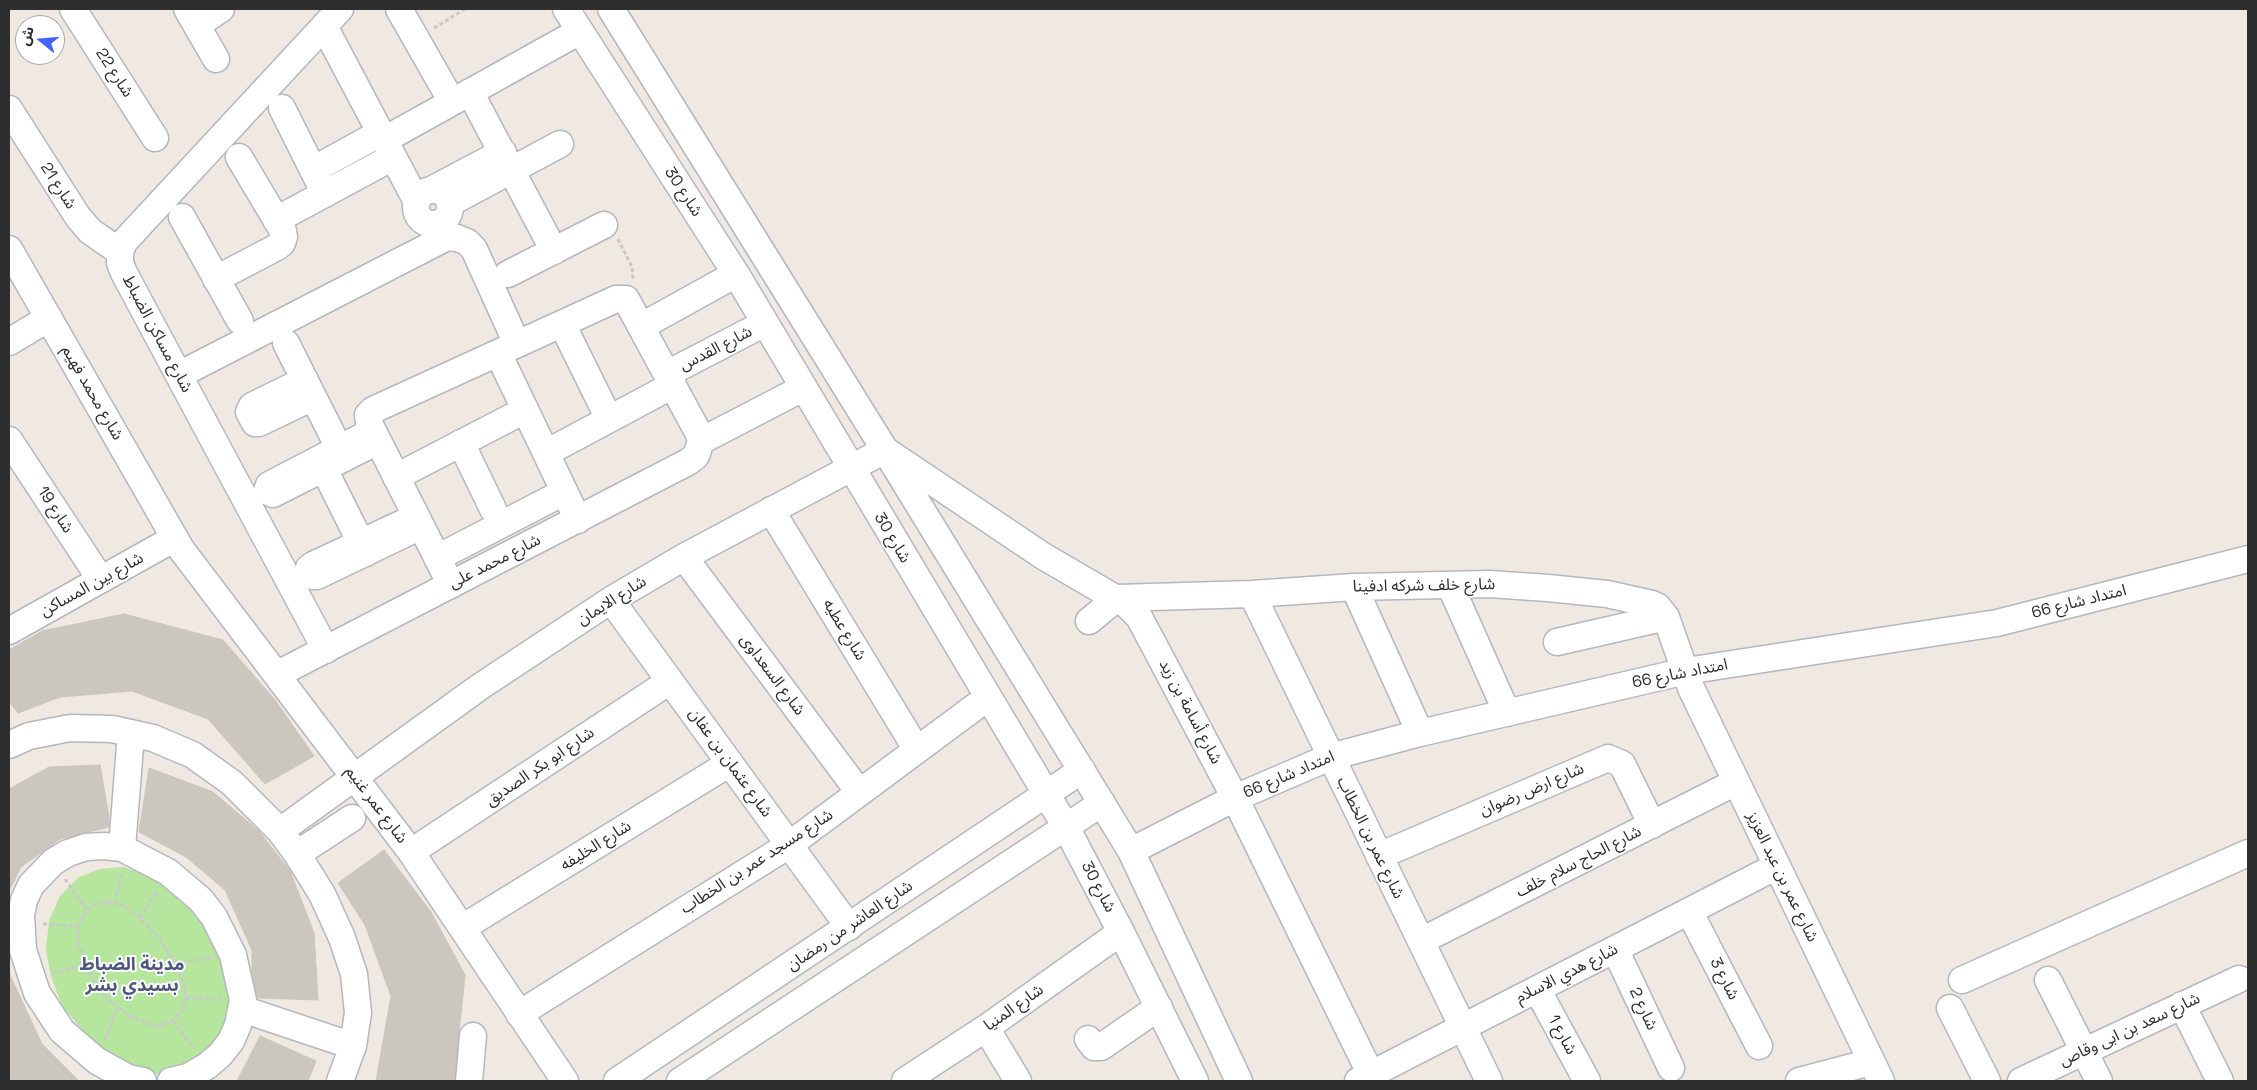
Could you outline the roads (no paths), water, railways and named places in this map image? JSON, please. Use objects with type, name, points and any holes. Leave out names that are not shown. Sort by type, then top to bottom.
[{"type":"street","name":"شارع 22","points":[[73,9],[155,138]]},
{"type":"street","points":[[216,59],[192,17],[221,9]]},
{"type":"street","points":[[399,9],[417,40],[508,160],[554,250]]},
{"type":"street","name":"شارع 30","points":[[566,9],[736,274],[987,698],[1066,827],[1122,932],[1159,1007],[1184,1077]]},
{"type":"street","points":[[611,9],[886,450],[1131,850],[1239,1081]]},
{"type":"street","points":[[332,17],[386,143],[433,198],[508,160],[560,144]]},
{"type":"street","name":"شارع مساكن الضباط","points":[[326,650],[124,273],[120,263],[120,252],[124,242],[332,17]]},
{"type":"street","points":[[276,220],[325,194],[386,143],[461,97],[580,31]]},
{"type":"street","points":[[282,108],[325,194]]},
{"type":"street","name":"شارع 21","points":[[9,109],[78,217],[90,231],[120,252]]},
{"type":"street","points":[[313,170],[386,143]]},
{"type":"street","points":[[216,278],[282,243],[283,231],[239,157]]},
{"type":"street","points":[[182,218],[240,321]]},
{"type":"street","points":[[508,274],[604,225]]},
{"type":"street","points":[[179,375],[447,237],[458,238],[467,242],[474,249],[508,348],[525,410],[578,520]]},
{"type":"street","name":"شارع محمد فهيم","points":[[9,249],[175,538]]},
{"type":"street","points":[[642,326],[736,274]]},
{"type":"street","points":[[451,585],[375,436],[368,419],[368,415],[373,410],[616,298],[626,298],[629,302],[700,438],[804,388]]},
{"type":"street","points":[[9,342],[48,318]]},
{"type":"street","name":"شارع القدس","points":[[546,453],[609,419],[765,323]]},
{"type":"street","points":[[568,336],[609,419]]},
{"type":"street","points":[[286,343],[309,388],[324,462],[356,551],[419,521]]},
{"type":"street","points":[[396,477],[525,410]]},
{"type":"street","points":[[324,462],[375,436]]},
{"type":"street","name":"شارع محمد على","points":[[278,674],[688,462],[696,456],[700,438]]},
{"type":"street","name":"شارع 19","points":[[9,440],[100,580]]},
{"type":"street","points":[[462,443],[493,509]]},
{"type":"street","name":"شارع الايمان","points":[[280,831],[481,686],[611,600],[684,557],[886,450]]},
{"type":"street","name":"شارع أسامة بن زيد","points":[[886,450],[1043,556],[1117,598],[1139,617],[1235,798],[1368,1079]]},
{"type":"street","points":[[437,558],[564,492]]},
{"type":"street","name":"شارع عطيه","points":[[771,510],[917,750]]},
{"type":"street","name":"شارع بين المساكن","points":[[11,625],[100,580],[175,538]]},
{"type":"street","name":"شارع عمر غنيم","points":[[175,538],[411,852],[565,1081]]},
{"type":"street","name":"شارع السعداوى","points":[[684,557],[860,792]]},
{"type":"street","name":"امتداد شارع 66","points":[[1131,850],[1235,798],[1330,757],[1420,733],[1686,671],[1997,622],[2248,559]]},
{"type":"street","points":[[1450,585],[1507,713]]},
{"type":"street","name":"شارع خلف شركه ادفينا","points":[[1117,598],[1252,594],[1354,587],[1450,585],[1529,587],[1608,594],[1652,604],[1664,612],[1666,617]]},
{"type":"street","points":[[1354,587],[1420,733]]},
{"type":"street","name":"شارع عمر بن الخطاب","points":[[1252,594],[1462,1028],[1490,1081]]},
{"type":"street","points":[[1089,621],[1117,598]]},
{"type":"street","name":"شارع عثمان بن عفان","points":[[611,600],[849,927]]},
{"type":"street","points":[[1557,642],[1666,617],[1686,671]]},
{"type":"street","name":"شارع عمر بن عبد العزيز","points":[[1686,671],[1691,688],[1876,1072]]},
{"type":"street","name":"شارع ابو بكر الصديق","points":[[411,852],[670,681]]},
{"type":"street","name":"شارع مسجد عمر بن الخطاب","points":[[519,1014],[789,844],[987,698]]},
{"type":"street","points":[[9,745],[29,736],[70,728],[112,729],[154,738],[193,755],[232,784],[280,831],[322,894],[342,938],[354,974],[358,1013],[353,1046],[340,1081]]},
{"type":"street","points":[[125,849],[131,733]]},
{"type":"street","name":"شارع ارض رضوان","points":[[1379,856],[1608,758],[1622,764],[1652,825]]},
{"type":"street","name":"شارع الخليفه","points":[[462,928],[730,763]]},
{"type":"street","name":"شارع العاشر من رمضان","points":[[617,1081],[1082,770]]},
{"type":"street","name":"شارع الحاج سلام خلف","points":[[1421,941],[1736,782]]},
{"type":"street","points":[[680,1081],[1102,803]]},
{"type":"street","points":[[297,854],[352,818]]},
{"type":"street","points":[[143,1081],[128,1078],[96,1061],[73,1042],[44,1006],[31,979],[22,950],[16,918],[31,885],[53,862],[68,853],[86,847],[104,846],[125,849],[168,872],[191,890],[214,917],[233,955],[242,1004],[238,1025],[220,1055],[207,1066],[188,1077],[171,1081]]},
{"type":"street","points":[[1962,980],[2248,852]]},
{"type":"street","name":"شارع هدي الاسلام","points":[[1368,1079],[1462,1028],[1777,866]]},
{"type":"street","name":"شارع 3","points":[[1689,912],[1759,1046]]},
{"type":"street","name":"شارع المنيا","points":[[905,1081],[986,1028],[1122,932]]},
{"type":"street","name":"شارع 2","points":[[1615,949],[1671,1068]]},
{"type":"street","name":"شارع سعد بن ابى وقاص","points":[[2022,1081],[2239,979]]},
{"type":"street","points":[[2048,980],[2099,1081]]},
{"type":"street","name":"شارع 1","points":[[1537,989],[1587,1081]]},
{"type":"street","points":[[242,1004],[353,1046]]},
{"type":"street","points":[[2182,1005],[2220,1081]]},
{"type":"street","points":[[1088,1039],[1094,1047],[1101,1048],[1159,1007]]},
{"type":"street","points":[[1950,1008],[1987,1081]]},
{"type":"street","points":[[986,1028],[1018,1081]]},
{"type":"street","points":[[469,1081],[472,1036]]},
{"type":"street","points":[[1798,1081],[1876,1072]]},
{"type":"district","name":"مدينة الضباط بسيدي بشر","points":[[132,975]]}]
